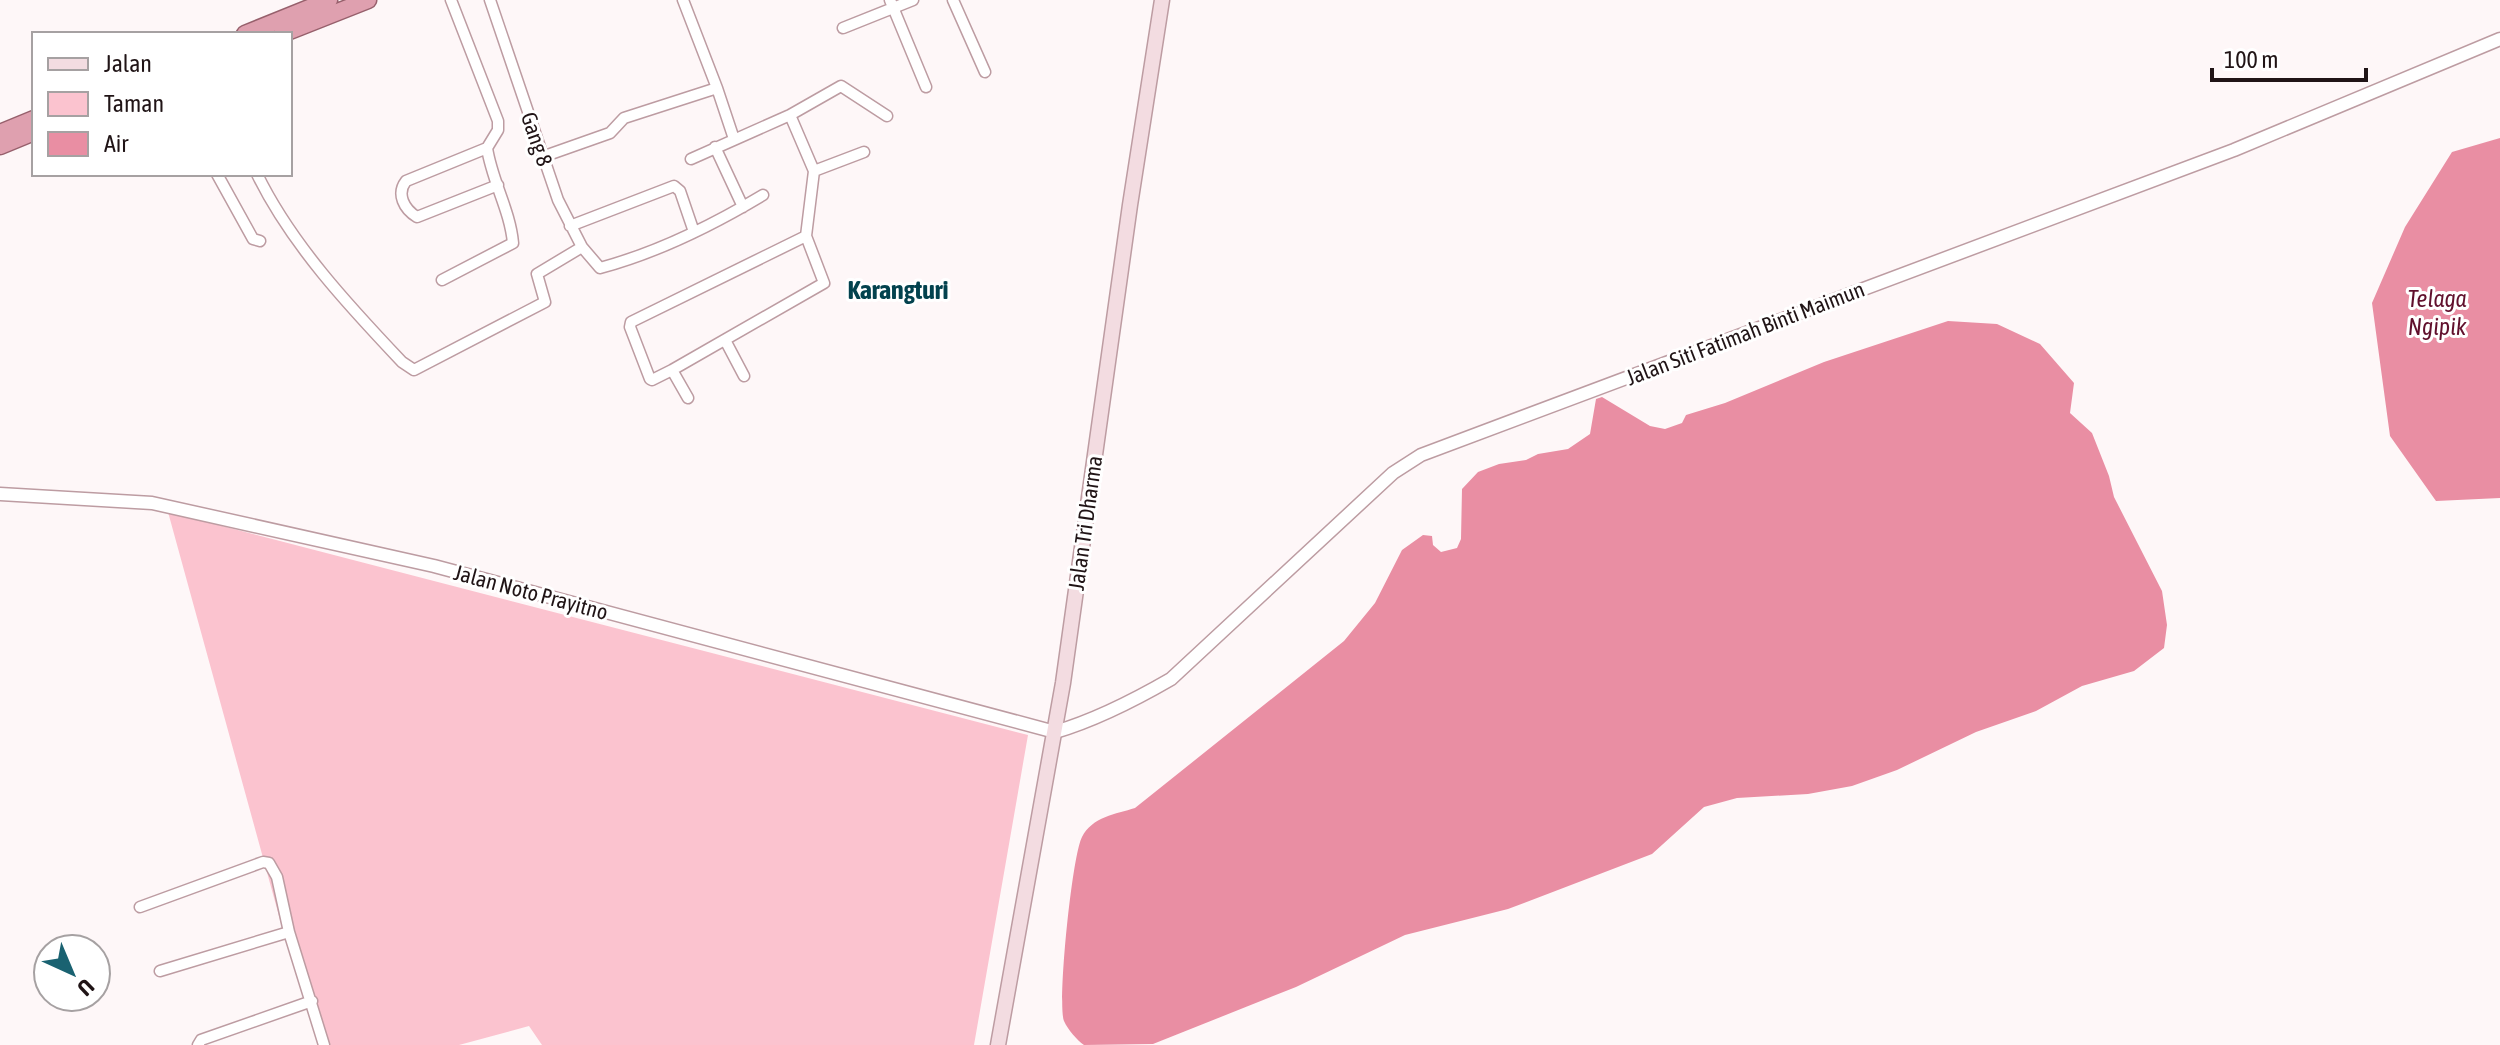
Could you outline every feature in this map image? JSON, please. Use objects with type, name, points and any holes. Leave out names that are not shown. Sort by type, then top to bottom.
[{"type":"highway","points":[[250,32],[329,0]]},
{"type":"highway","points":[[287,32],[368,0]]},
{"type":"highway","points":[[0,133],[32,120]]},
{"type":"highway","points":[[0,146],[32,133]]},
{"type":"main road","name":"Jalan Tri Dharma","points":[[998,1045],[1055,732],[1162,0]]},
{"type":"street","points":[[451,0],[498,121],[498,130],[487,148],[406,181],[400,188],[401,196],[417,217],[498,185]]},
{"type":"street","name":"Gang 8","points":[[490,0],[542,157],[570,226],[582,247],[601,268],[694,232]]},
{"type":"street","points":[[683,0],[734,139]]},
{"type":"street","points":[[843,28],[891,4],[913,0]]},
{"type":"street","points":[[953,0],[985,72]]},
{"type":"street","points":[[891,4],[926,87]]},
{"type":"street","name":"Jalan Siti Fatimah Binti Maimun","points":[[1055,732],[1081,725],[1171,679],[1393,473],[1421,455],[2234,150],[2500,39]]},
{"type":"street","points":[[691,159],[790,115],[844,86],[887,116]]},
{"type":"street","points":[[542,157],[610,133],[624,118],[717,88]]},
{"type":"street","points":[[790,115],[814,171],[806,236],[824,283],[672,370],[650,379],[630,327],[631,322],[806,236]]},
{"type":"street","points":[[715,147],[743,207]]},
{"type":"street","points":[[442,280],[513,243],[511,224],[487,148]]},
{"type":"street","points":[[814,171],[864,152]]},
{"type":"street","points":[[218,176],[253,239],[260,241]]},
{"type":"street","points":[[258,176],[274,204],[336,291],[402,362],[414,370],[545,302],[537,274],[582,247]]},
{"type":"street","points":[[570,226],[674,186],[680,191],[694,232],[763,195]]},
{"type":"street","points":[[725,340],[744,376]]},
{"type":"street","points":[[672,370],[688,398]]},
{"type":"street","name":"Jalan Noto Prayitno","points":[[0,494],[152,503],[404,559],[1055,732]]},
{"type":"street","points":[[140,907],[265,861],[272,866],[324,1045]]},
{"type":"street","points":[[160,971],[289,932]]},
{"type":"street","points":[[198,1045],[201,1040],[312,1001]]},
{"type":"green space","points":[[168,512],[1028,735],[974,1045],[542,1045],[529,1026],[459,1045],[326,1045],[282,927]]},
{"type":"water","name":"Telaga Ngipik","points":[[2500,138],[2500,498],[2436,501],[2390,436],[2372,303],[2405,227],[2452,152]]},
{"type":"water","points":[[1948,321],[1997,324],[2040,344],[2074,383],[2070,413],[2092,433],[2114,497],[2162,591],[2167,625],[2164,648],[2134,671],[2082,686],[2036,711],[1976,732],[1897,770],[1852,786],[1808,794],[1737,798],[1704,807],[1652,854],[1508,909],[1405,935],[1296,987],[1153,1044],[1084,1045],[1073,1034],[1064,1021],[1062,988],[1074,871],[1086,830],[1105,817],[1135,808],[1344,641],[1375,603],[1402,550],[1423,535],[1432,536],[1433,545],[1441,552],[1457,548],[1461,539],[1462,489],[1478,472],[1538,454],[1568,449],[1590,434],[1596,399],[1602,397],[1650,426],[1665,429],[1682,423],[1686,415],[1725,403],[1824,362]]},
{"type":"district","name":"Karangturi","points":[[898,290]]}]
